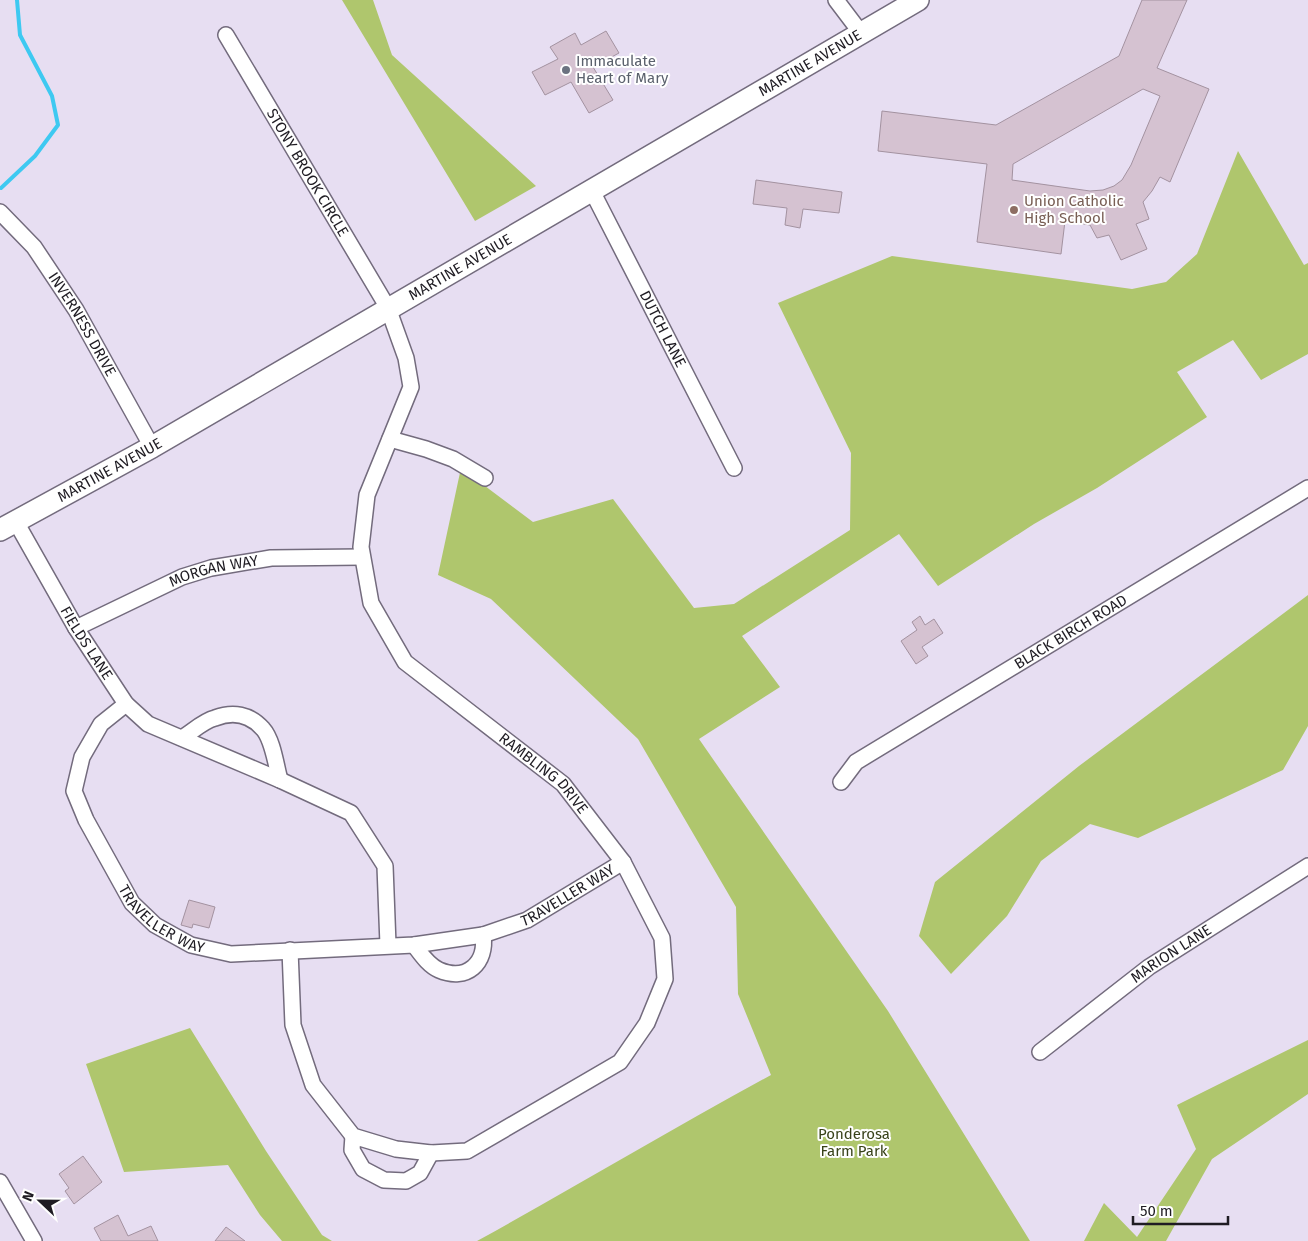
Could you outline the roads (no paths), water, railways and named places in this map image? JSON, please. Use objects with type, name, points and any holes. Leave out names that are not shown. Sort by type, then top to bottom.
[{"type":"main road","name":"MARTINE AVENUE","points":[[8,526],[152,447],[918,0]]},
{"type":"street","points":[[836,0],[861,33]]},
{"type":"street","name":"STONY BROOK CIRCLE","points":[[226,35],[389,309]]},
{"type":"street","name":"DUTCH LANE","points":[[592,191],[734,468]]},
{"type":"street","name":"INVERNESS DRIVE","points":[[0,212],[34,247],[76,310],[152,447]]},
{"type":"street","name":"RAMBLING DRIVE","points":[[353,1136],[396,1149],[431,1153],[466,1151],[620,1062],[647,1023],[665,979],[662,938],[622,862],[563,784],[405,662],[371,603],[361,547],[367,495],[411,387],[406,358],[389,309]]},
{"type":"street","points":[[390,439],[426,449],[453,460],[484,478]]},
{"type":"street","name":"BLACK BIRCH ROAD","points":[[841,782],[856,762],[1308,488]]},
{"type":"street","name":"FIELDS LANE","points":[[8,526],[126,704],[148,724],[280,780],[351,813],[386,866],[388,945]]},
{"type":"street","name":"MORGAN WAY","points":[[76,628],[182,577],[211,568],[271,558],[362,557]]},
{"type":"street","name":"TRAVELLER WAY","points":[[126,704],[101,724],[82,757],[74,791],[86,820],[132,903],[155,926],[191,945],[231,954],[414,945],[483,935],[527,920],[622,862]]},
{"type":"street","points":[[182,738],[213,718],[236,713],[249,718],[264,729],[270,741],[280,780]]},
{"type":"street","name":"MARION LANE","points":[[1040,1052],[1149,967],[1308,866]]},
{"type":"street","points":[[414,945],[427,962],[439,970],[454,974],[466,972],[474,967],[482,957],[483,935]]},
{"type":"street","points":[[290,950],[293,1025],[313,1085],[353,1136],[352,1150],[363,1169],[384,1180],[406,1181],[420,1173],[431,1153]]},
{"type":"street","points":[[0,1182],[34,1241]]},
{"type":"waterway","points":[[1,188],[35,156],[58,125],[52,96],[20,35],[17,0]]},
{"type":"place","name":"Immaculate Heart of Mary","points":[[566,70]]},
{"type":"place","name":"Union Catholic High School","points":[[1014,210]]},
{"type":"park label","name":"Ponderosa Farm Park","points":[[854,1142]]}]
